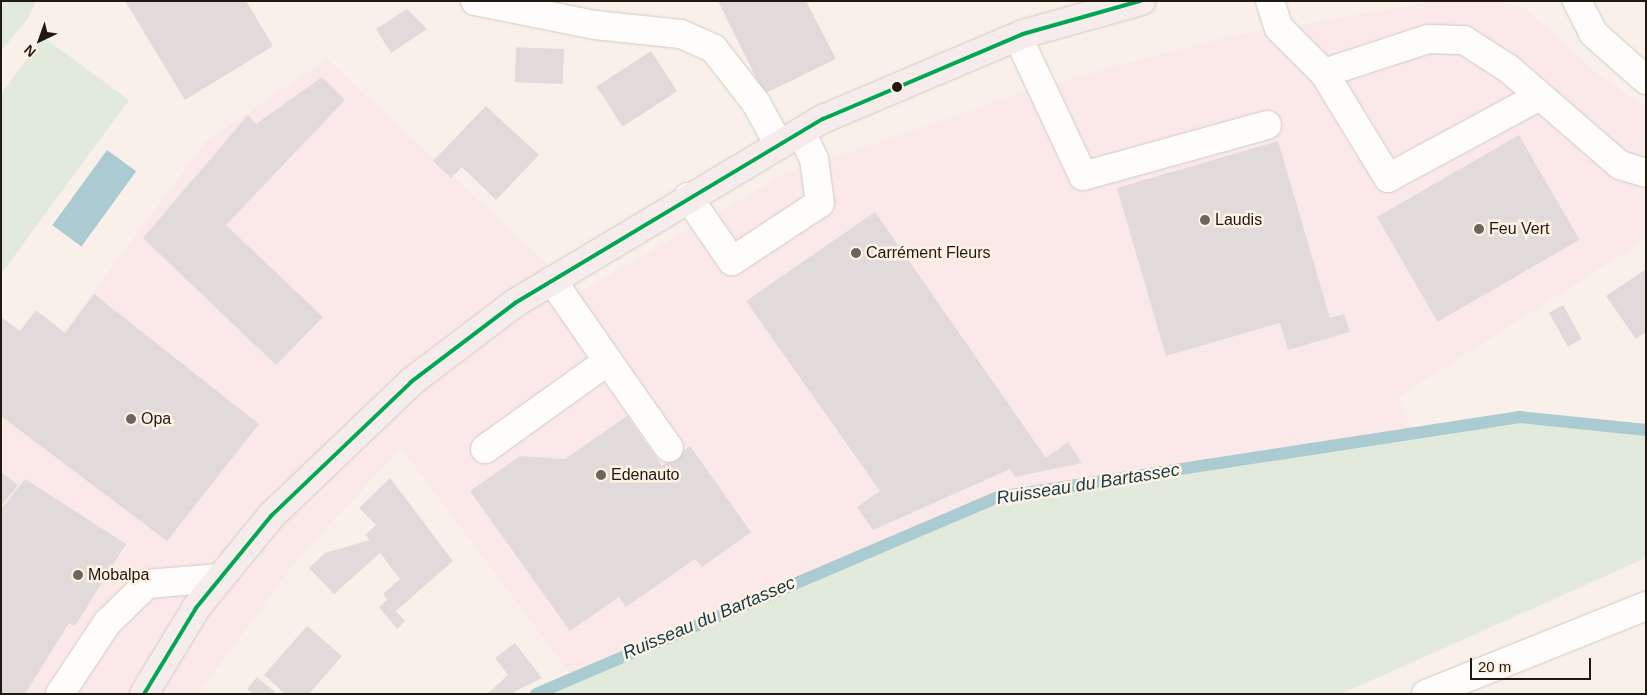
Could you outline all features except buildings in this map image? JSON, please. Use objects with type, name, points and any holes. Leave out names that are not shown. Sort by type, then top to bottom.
[{"type":"main road","points":[[144,694],[196,608],[271,516],[411,382],[552,280],[688,197],[790,138],[1018,37],[1074,17],[1141,1]]},
{"type":"street","points":[[475,1],[595,25],[681,34],[714,49],[756,103],[790,138],[814,158],[820,203],[732,261],[688,197]]},
{"type":"street","points":[[1270,1],[1279,28],[1324,73],[1388,178],[1538,97]]},
{"type":"street","points":[[1577,1],[1593,33],[1646,80]]},
{"type":"street","points":[[1018,37],[1083,176],[1268,125]]},
{"type":"street","points":[[1324,73],[1428,39],[1464,40],[1509,69],[1538,97],[1620,165],[1646,173]]},
{"type":"street","points":[[552,280],[669,448]]},
{"type":"street","points":[[485,449],[608,361]]},
{"type":"street","points":[[60,694],[107,623],[147,584],[220,578]]},
{"type":"street","points":[[1426,694],[1646,606]]},
{"type":"shaded area","points":[[1438,1],[1498,1],[1524,8],[1606,81],[1646,106],[1646,239],[1398,397],[1414,434],[998,497],[571,675],[401,448],[297,560],[198,694],[1,694],[1,415],[207,140],[327,59],[578,293],[781,176],[1035,88],[1227,37]]},
{"type":"green space","points":[[1,1],[36,1],[27,20],[1,51]]},
{"type":"green space","points":[[43,37],[129,100],[1,274],[1,94]]},
{"type":"green space","points":[[1520,417],[1646,430],[1646,558],[1341,694],[536,694],[998,497]]},
{"type":"water","points":[[107,150],[136,171],[81,246],[52,225]]},
{"type":"waterway","name":"Ruisseau du Bartassec","points":[[536,694],[998,497],[1520,417],[1646,430]]},
{"type":"transit line","points":[[144,694],[196,608],[271,516],[411,382],[515,303],[823,119],[1023,34],[1140,1]]},
{"type":"place","name":"Laudis","points":[[1205,220]]},
{"type":"place","name":"Feu Vert","points":[[1479,229]]},
{"type":"place","name":"Carrément Fleurs","points":[[856,253]]},
{"type":"place","name":"Opa","points":[[131,419]]},
{"type":"place","name":"Edenauto","points":[[601,475]]},
{"type":"place","name":"Mobalpa","points":[[78,575]]}]
